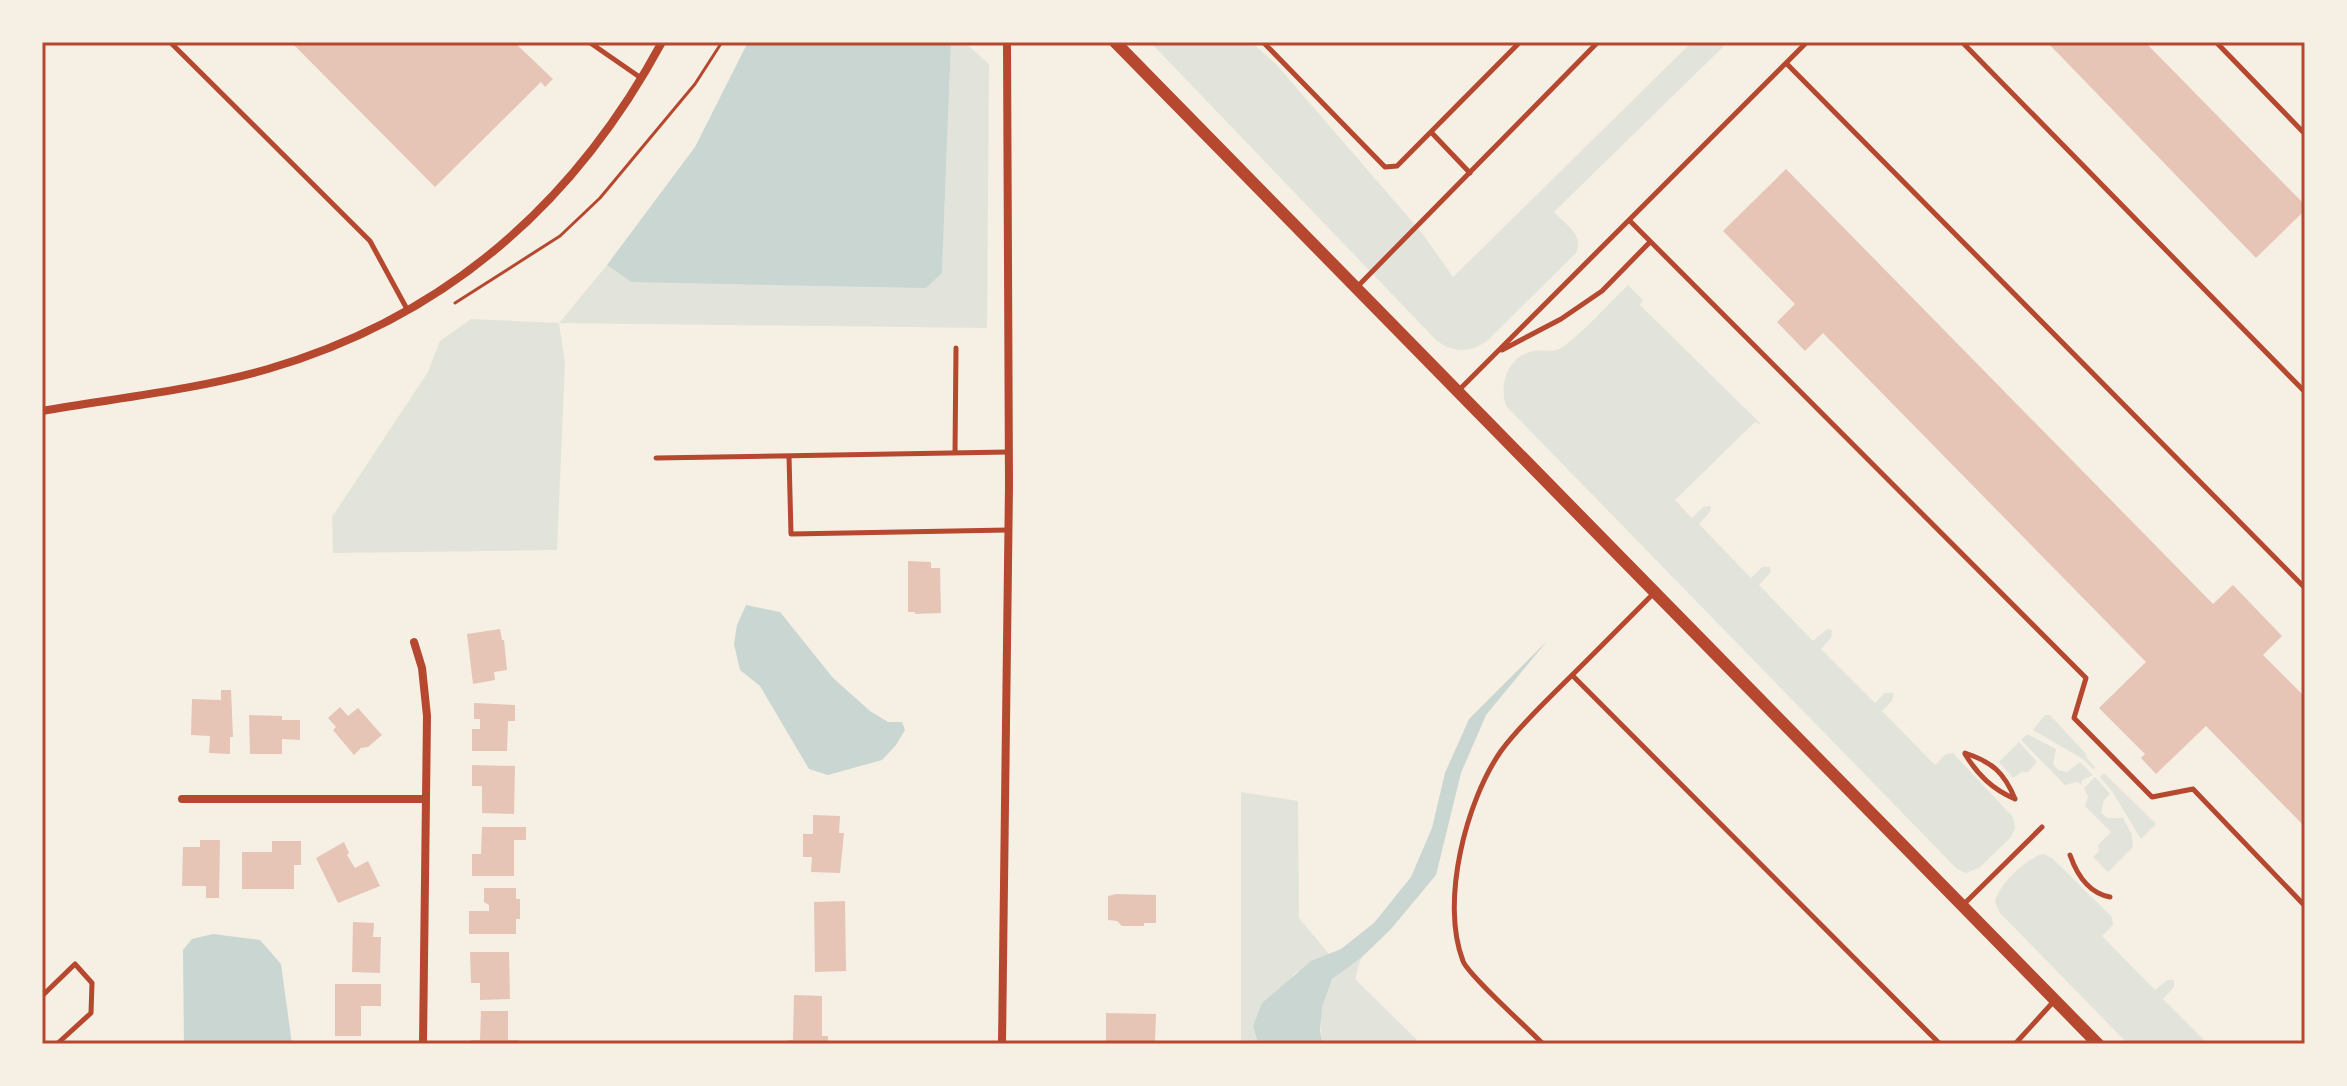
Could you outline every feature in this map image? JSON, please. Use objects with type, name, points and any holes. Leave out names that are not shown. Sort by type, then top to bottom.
[{"type":"street","points":[[42,411],[268,369],[350,340],[408,310],[464,275],[533,218],[585,162],[642,79],[662,42]]},
{"type":"street","points":[[1002,1044],[1009,530],[1007,42]]},
{"type":"street","points":[[1115,42],[2098,1044]]},
{"type":"street","points":[[414,642],[425,686],[423,1044]]},
{"type":"street","points":[[182,799],[426,799]]},
{"type":"lane","points":[[170,42],[370,241],[408,310]]},
{"type":"lane","points":[[589,42],[642,79]]},
{"type":"lane","points":[[1263,42],[1385,167],[1397,166],[1520,42]]},
{"type":"lane","points":[[1356,288],[1598,42]]},
{"type":"lane","points":[[1457,392],[1807,42]]},
{"type":"lane","points":[[1962,42],[2305,392]]},
{"type":"lane","points":[[2216,42],[2305,134]]},
{"type":"lane","points":[[1786,63],[2305,588]]},
{"type":"lane","points":[[1431,132],[1470,173]]},
{"type":"lane","points":[[1629,220],[2086,678],[2074,718],[2152,797],[2193,789],[2305,906]]},
{"type":"lane","points":[[1498,352],[1561,319],[1602,291],[1650,242]]},
{"type":"lane","points":[[955,453],[956,348]]},
{"type":"lane","points":[[656,458],[1009,452]]},
{"type":"lane","points":[[789,456],[791,534],[1009,530]]},
{"type":"lane","points":[[1543,1044],[1463,964],[1456,930],[1455,881],[1460,847],[1500,752],[1654,592]]},
{"type":"lane","points":[[1572,675],[1940,1044]]},
{"type":"lane","points":[[1965,753],[1987,760],[2007,781],[2015,799],[1997,792],[1976,771],[1965,753]]},
{"type":"lane","points":[[1962,905],[2042,827]]},
{"type":"lane","points":[[2070,855],[2077,874],[2098,895],[2110,897]]},
{"type":"lane","points":[[42,996],[75,964],[92,983],[91,1013],[57,1044]]},
{"type":"lane","points":[[2015,1044],[2055,1000]]},
{"type":"path","points":[[455,303],[560,236],[600,198],[695,84],[722,42]]},
{"type":"shaded area","points":[[748,42],[951,42],[942,273],[926,288],[631,282],[607,265],[695,147]]},
{"type":"shaded area","points":[[951,42],[964,42],[989,64],[987,328],[559,323],[607,265],[631,282],[942,273]]},
{"type":"shaded area","points":[[1150,42],[1251,42],[1276,64],[1422,233],[1453,277],[1692,42],[1728,42],[1554,212],[1576,235],[1576,253],[1487,341],[1461,350],[1436,340]]},
{"type":"shaded area","points":[[1628,285],[1643,300],[1640,305],[1762,425],[1755,422],[1675,500],[1692,518],[1703,507],[1711,506],[1710,512],[1699,524],[1751,578],[1762,567],[1770,567],[1771,572],[1759,585],[1813,641],[1827,629],[1832,630],[1831,638],[1821,649],[1875,703],[1885,693],[1894,693],[1892,701],[1882,711],[1935,765],[1946,754],[1953,753],[2013,817],[2015,828],[2011,837],[1979,868],[1966,873],[1957,869],[1506,406],[1504,389],[1507,372],[1517,359],[1533,351],[1553,351],[1564,346]]},
{"type":"shaded area","points":[[471,319],[559,323],[565,362],[557,550],[333,553],[332,517],[428,372],[440,341]]},
{"type":"shaded area","points":[[746,605],[780,612],[833,678],[870,711],[888,722],[902,722],[905,730],[882,760],[828,775],[809,769],[760,686],[740,670],[734,644],[737,625]]},
{"type":"shaded area","points":[[1547,641],[1486,715],[1461,773],[1436,875],[1391,929],[1361,958],[1332,979],[1322,1007],[1320,1031],[1323,1044],[1258,1044],[1253,1026],[1262,1003],[1311,961],[1341,949],[1374,923],[1411,877],[1432,828],[1445,773],[1469,719]]},
{"type":"shaded area","points":[[2045,715],[2050,715],[2087,755],[2095,767],[2093,769],[2083,759],[2033,730]]},
{"type":"shaded area","points":[[2027,734],[2056,749],[2053,764],[2058,770],[2067,772],[2080,762],[2093,775],[2082,780],[2082,785],[2077,782],[2065,785],[2021,740]]},
{"type":"shaded area","points":[[2019,742],[2037,762],[2028,772],[2013,778],[1999,762]]},
{"type":"shaded area","points":[[2104,773],[2156,824],[2141,839],[2100,777]]},
{"type":"shaded area","points":[[2095,777],[2110,794],[2104,800],[2101,813],[2108,818],[2123,818],[2132,835],[2133,847],[2108,872],[2093,857],[2099,851],[2098,845],[2111,832],[2085,806],[2088,797],[2084,788]]},
{"type":"shaded area","points":[[1241,792],[1298,801],[1299,918],[1329,954],[1295,973],[1253,1026],[1258,1044],[1241,1044]]},
{"type":"shaded area","points":[[2043,854],[2052,858],[2112,917],[2113,925],[2102,936],[2155,990],[2167,980],[2174,980],[2174,987],[2163,999],[2208,1044],[2128,1044],[2000,913],[1995,902],[2001,888],[2021,866]]},
{"type":"shaded area","points":[[213,934],[260,940],[281,964],[292,1044],[184,1044],[183,950],[192,939]]},
{"type":"shaded area","points":[[1361,958],[1355,979],[1417,1040],[1415,1044],[1323,1044],[1321,1018],[1326,991],[1338,974]]},
{"type":"building","points":[[291,42],[514,42],[553,79],[545,87],[541,82],[435,187]]},
{"type":"building","points":[[2047,42],[2145,42],[2305,205],[2305,210],[2256,258]]},
{"type":"building","points":[[1786,169],[2213,604],[2233,585],[2282,636],[2263,655],[2305,697],[2305,827],[2206,726],[2156,774],[2141,758],[2145,754],[2099,708],[2146,662],[1823,333],[1805,351],[1777,322],[1795,304],[1723,231]]},
{"type":"building","points":[[908,561],[931,562],[931,568],[940,568],[941,613],[908,612]]},
{"type":"building","points":[[500,629],[507,670],[494,672],[495,680],[473,684],[467,634]]},
{"type":"building","points":[[221,690],[231,690],[233,737],[230,737],[230,754],[209,753],[210,736],[191,735],[192,699],[221,700]]},
{"type":"building","points":[[474,703],[515,705],[515,721],[508,721],[507,751],[472,751],[472,729],[480,729],[480,719],[474,719]]},
{"type":"building","points":[[340,707],[348,716],[358,708],[382,735],[354,755],[333,730],[336,727],[328,718]]},
{"type":"building","points":[[249,715],[300,720],[300,740],[282,739],[282,754],[250,754]]},
{"type":"building","points":[[472,765],[515,766],[514,814],[482,813],[482,786],[472,786]]},
{"type":"building","points":[[813,815],[840,816],[839,833],[844,833],[840,873],[811,872],[812,857],[803,857],[803,834],[813,834]]},
{"type":"building","points":[[482,827],[526,827],[526,840],[514,840],[514,876],[472,876],[472,854],[481,854]]},
{"type":"building","points":[[200,840],[220,840],[219,898],[206,898],[206,886],[182,886],[183,847],[200,847]]},
{"type":"building","points":[[272,841],[301,841],[301,865],[294,865],[294,889],[242,889],[242,852],[272,852]]},
{"type":"building","points":[[344,842],[355,868],[368,861],[380,886],[338,903],[316,858]]},
{"type":"building","points":[[484,888],[516,888],[516,899],[520,899],[520,919],[516,919],[516,934],[469,934],[469,911],[489,911],[489,905],[484,902]]},
{"type":"building","points":[[1156,895],[1156,923],[1122,926],[1117,921],[1108,920],[1108,896]]},
{"type":"building","points":[[845,901],[846,971],[815,972],[814,902]]},
{"type":"building","points":[[353,922],[374,923],[373,937],[381,937],[380,973],[352,972]]},
{"type":"building","points":[[470,952],[509,952],[510,999],[480,1000],[480,983],[471,983]]},
{"type":"building","points":[[335,984],[381,984],[381,1006],[361,1006],[361,1036],[335,1036]]},
{"type":"building","points":[[794,995],[822,996],[822,1036],[828,1036],[828,1044],[788,1044],[788,1040],[793,1040]]},
{"type":"building","points":[[481,1011],[508,1011],[508,1040],[519,1040],[518,1044],[471,1044],[471,1040],[480,1040]]},
{"type":"building","points":[[1106,1013],[1156,1014],[1155,1042],[1106,1041]]}]
